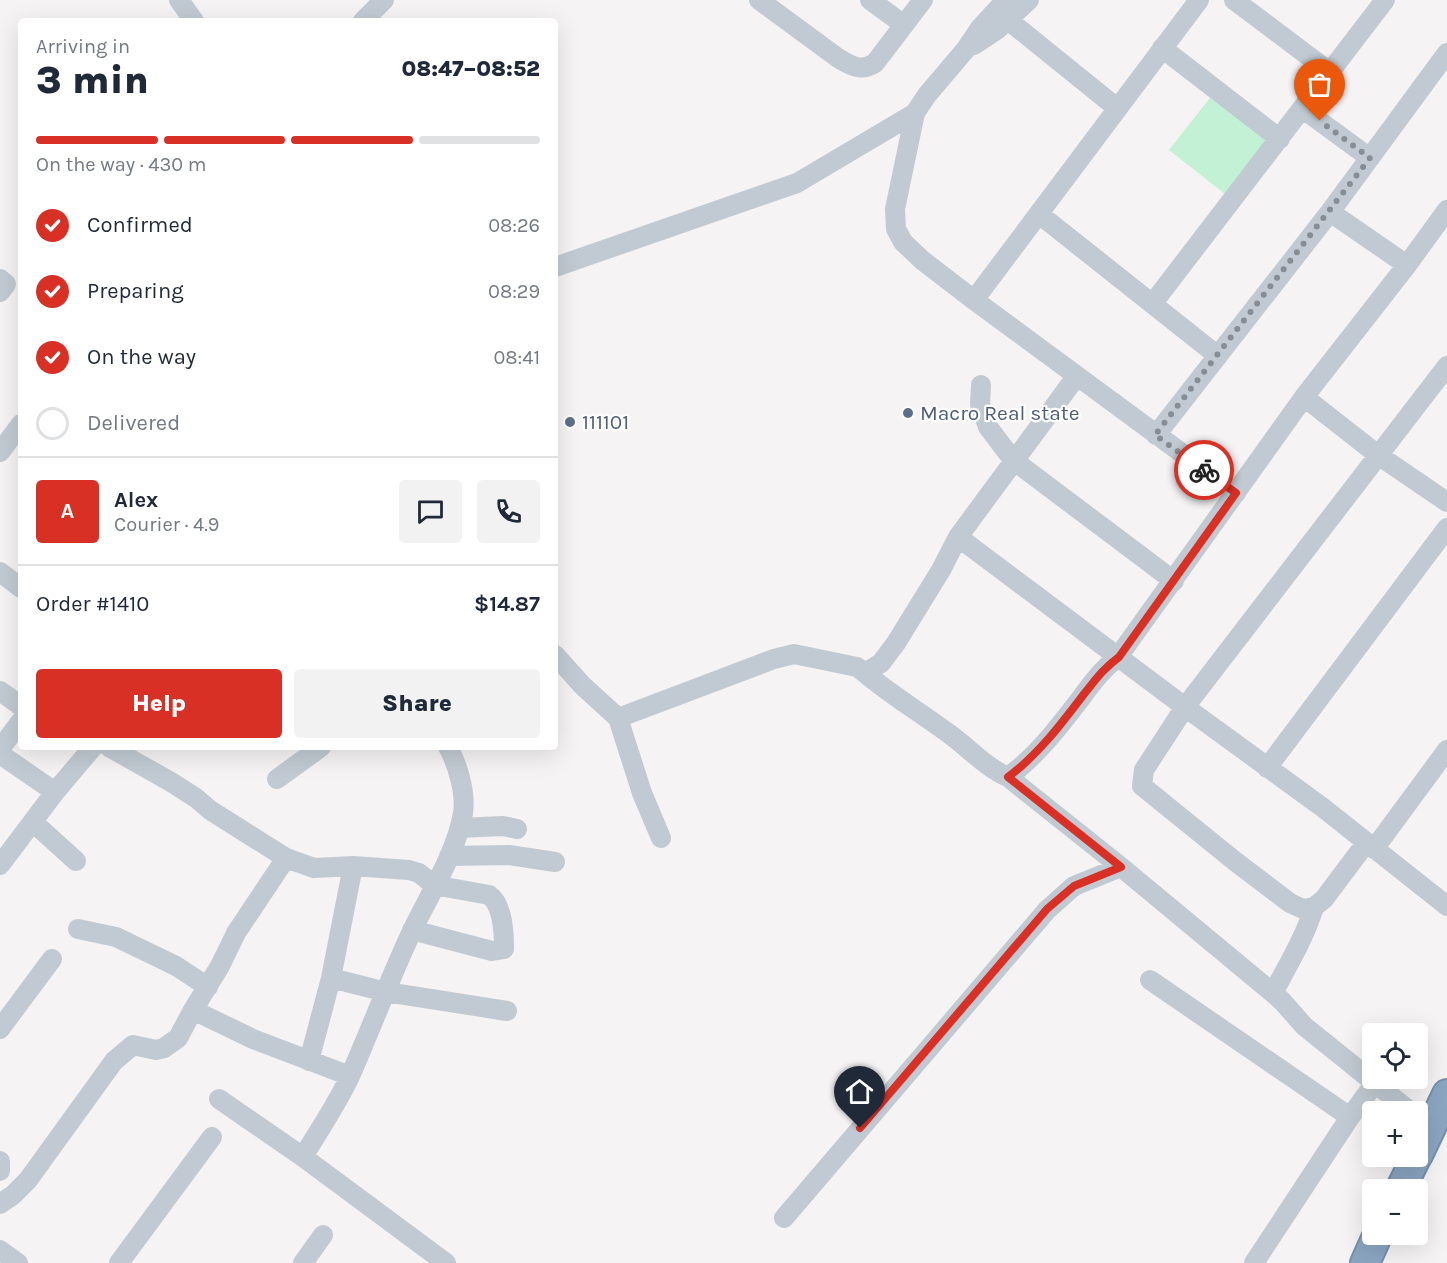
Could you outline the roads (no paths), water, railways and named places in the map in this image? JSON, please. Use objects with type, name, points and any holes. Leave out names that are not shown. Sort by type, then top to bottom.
[{"type":"highway","points":[[1428,1120],[1447,1094]]},
{"type":"highway","points":[[1365,1263],[1373,1245]]},
{"type":"street","points":[[179,0],[192,18]]},
{"type":"street","points":[[366,18],[384,0]]},
{"type":"street","points":[[870,0],[904,25]]},
{"type":"street","points":[[765,2],[838,58],[860,69],[875,63],[923,0]]},
{"type":"street","points":[[1029,0],[1007,10],[986,37],[966,49],[927,95],[915,113],[895,209],[896,230],[903,242],[922,260],[1076,377],[1236,493]]},
{"type":"street","points":[[974,300],[1199,0]]},
{"type":"street","points":[[1234,0],[1331,73]]},
{"type":"street","points":[[1153,303],[1331,73],[1376,3]]},
{"type":"street","points":[[1007,10],[1117,108]]},
{"type":"street","points":[[1162,48],[1280,139]]},
{"type":"street","points":[[1155,435],[1330,212],[1447,53]]},
{"type":"street","points":[[1303,109],[1370,158]]},
{"type":"street","points":[[558,266],[797,183],[915,113]]},
{"type":"street","points":[[1008,777],[1040,748],[1098,674],[1119,657],[1304,397],[1447,210]]},
{"type":"street","points":[[1330,212],[1407,265]]},
{"type":"street","points":[[1039,214],[1218,356]]},
{"type":"street","points":[[1314,907],[1304,909],[1290,903],[1236,862],[1142,786],[1144,770],[1185,707],[1447,366]]},
{"type":"street","points":[[866,673],[881,663],[896,643],[941,570],[958,537],[1076,377]]},
{"type":"street","points":[[981,385],[980,404],[988,427],[1013,460],[1174,581]]},
{"type":"street","points":[[1304,397],[1378,454],[1447,502]]},
{"type":"street","points":[[0,452],[18,428]]},
{"type":"street","points":[[1267,768],[1447,528]]},
{"type":"street","points":[[958,537],[1322,807],[1447,906]]},
{"type":"street","points":[[0,572],[18,582]]},
{"type":"street","points":[[618,718],[774,659],[794,654],[857,667],[949,733],[987,765],[1008,777],[1121,867],[1273,993],[1304,1026],[1362,1073]]},
{"type":"street","points":[[558,658],[583,686],[618,718],[642,793],[661,838]]},
{"type":"street","points":[[0,691],[18,704]]},
{"type":"street","points":[[0,749],[18,725]]},
{"type":"street","points":[[0,865],[34,823],[55,792],[90,750]]},
{"type":"street","points":[[114,750],[171,782],[285,858],[315,868],[353,866],[409,870],[419,873],[434,885],[489,895],[495,899],[501,918],[504,950],[492,951],[412,930]]},
{"type":"street","points":[[278,779],[317,750]]},
{"type":"street","points":[[303,1157],[350,1076],[412,930],[449,856],[460,828],[463,797],[460,779],[449,750]]},
{"type":"street","points":[[1273,993],[1308,928],[1314,907],[1370,846],[1447,750]]},
{"type":"street","points":[[0,754],[55,792]]},
{"type":"street","points":[[34,823],[76,861]]},
{"type":"street","points":[[460,828],[503,826],[517,829]]},
{"type":"street","points":[[449,856],[509,855],[555,862]]},
{"type":"street","points":[[0,1204],[28,1180],[114,1061],[133,1045],[156,1050],[164,1048],[178,1038],[236,933],[285,858]]},
{"type":"street","points":[[309,1061],[331,978],[353,866]]},
{"type":"street","points":[[784,1218],[1047,909],[1074,886],[1121,867]]},
{"type":"street","points":[[78,929],[116,937],[176,966],[208,987]]},
{"type":"street","points":[[0,1029],[52,959]]},
{"type":"street","points":[[331,978],[386,992],[507,1011]]},
{"type":"street","points":[[1150,980],[1350,1117]]},
{"type":"street","points":[[193,1010],[253,1039],[350,1076]]},
{"type":"street","points":[[1254,1263],[1371,1089]]},
{"type":"street","points":[[1383,1089],[1400,1101]]},
{"type":"street","points":[[219,1099],[303,1157],[446,1263]]},
{"type":"street","points":[[118,1263],[212,1137]]},
{"type":"street","points":[[0,1161],[0,1171]]},
{"type":"street","points":[[303,1263],[323,1235]]},
{"type":"street","points":[[0,1250],[18,1263]]},
{"type":"place","name":"Macro Real state","points":[[908,413]]},
{"type":"place","name":"111101","points":[[570,422]]}]
